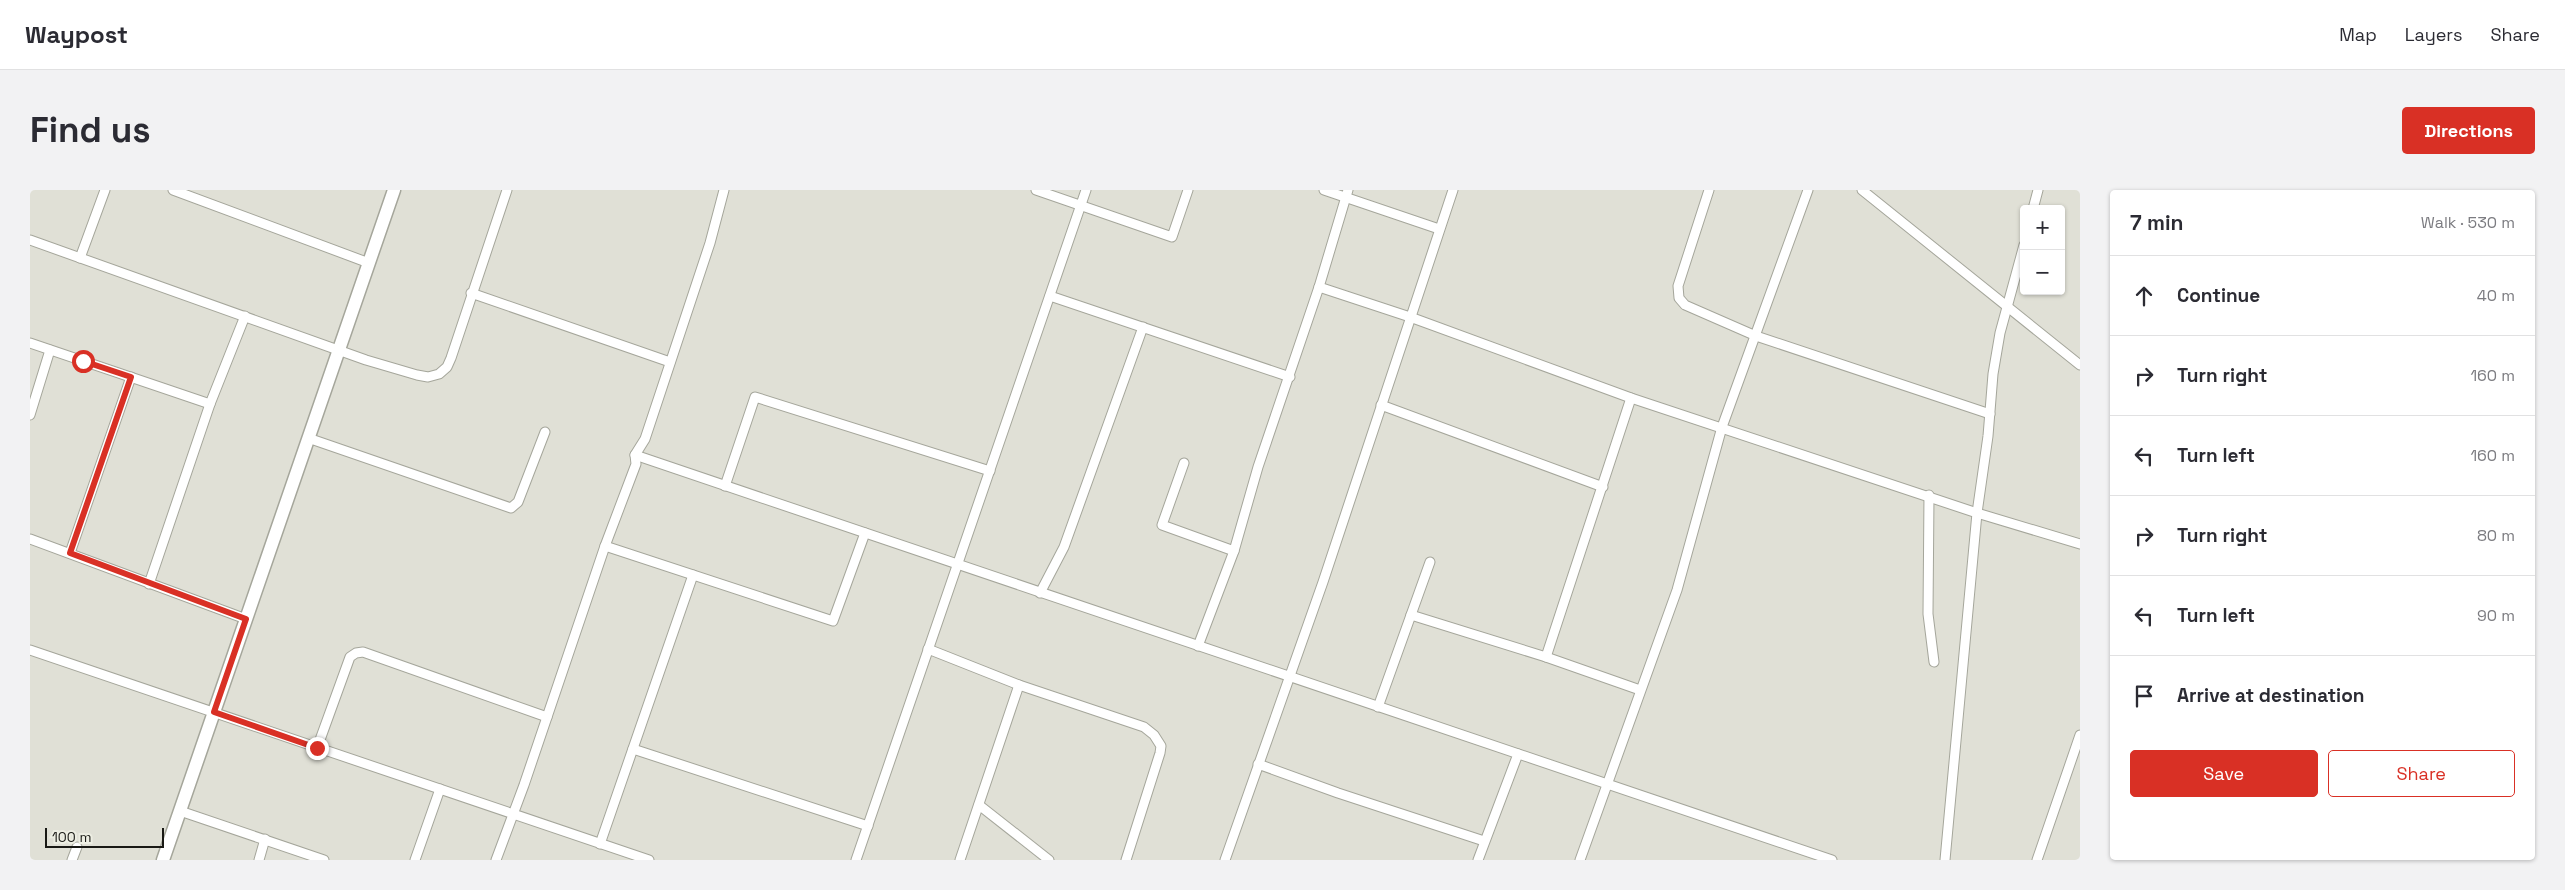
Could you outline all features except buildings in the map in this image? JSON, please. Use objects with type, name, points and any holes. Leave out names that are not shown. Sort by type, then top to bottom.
[{"type":"street","points":[[80,258],[105,190]]},
{"type":"street","points":[[173,190],[369,263]]},
{"type":"street","points":[[163,860],[394,190]]},
{"type":"street","points":[[30,240],[339,350],[428,377],[439,374],[447,367],[451,358],[471,293],[507,190]]},
{"type":"street","points":[[496,860],[524,785],[605,546],[636,464],[635,455],[645,439],[710,243],[724,190]]},
{"type":"street","points":[[1036,190],[1172,237],[1188,190]]},
{"type":"street","points":[[856,860],[1086,190]]},
{"type":"street","points":[[1324,190],[1347,194],[1439,229]]},
{"type":"street","points":[[1224,860],[1323,582],[1380,405],[1453,190]]},
{"type":"street","points":[[1709,190],[1678,286],[1679,298],[1685,305],[1756,336],[1990,414]]},
{"type":"street","points":[[1580,860],[1677,590],[1722,427],[1808,190]]},
{"type":"street","points":[[1862,190],[2080,365]]},
{"type":"street","points":[[2034,205],[2038,190]]},
{"type":"street","points":[[1198,646],[1234,551],[1258,467],[1290,377],[1347,194]]},
{"type":"street","points":[[1945,860],[1977,513],[1996,352],[2023,250]]},
{"type":"street","points":[[1319,287],[1410,317],[1631,398],[1929,495],[1977,513],[2080,544]]},
{"type":"street","points":[[471,293],[670,362]]},
{"type":"street","points":[[1050,296],[1290,377]]},
{"type":"street","points":[[149,584],[210,404],[245,316]]},
{"type":"street","points":[[1040,593],[1064,547],[1143,327]]},
{"type":"street","points":[[30,343],[210,404]]},
{"type":"street","points":[[30,415],[50,350]]},
{"type":"street","points":[[70,553],[131,377]]},
{"type":"street","points":[[725,486],[755,397],[990,472]]},
{"type":"street","points":[[1546,656],[1631,398]]},
{"type":"street","points":[[1380,405],[1602,487]]},
{"type":"street","points":[[308,438],[511,508],[518,502],[545,432]]},
{"type":"street","points":[[635,455],[1832,860]]},
{"type":"street","points":[[1184,463],[1162,525],[1234,551]]},
{"type":"street","points":[[1929,495],[1928,614],[1934,662]]},
{"type":"street","points":[[605,546],[833,621],[865,533]]},
{"type":"street","points":[[30,540],[70,553],[246,619]]},
{"type":"street","points":[[1378,707],[1430,562]]},
{"type":"street","points":[[600,844],[693,575]]},
{"type":"street","points":[[1411,616],[1546,656],[1640,690]]},
{"type":"street","points":[[30,650],[649,860]]},
{"type":"street","points":[[928,650],[1019,685],[1144,727],[1154,735],[1161,746],[1126,860]]},
{"type":"street","points":[[317,748],[350,657],[356,653],[363,652],[547,717]]},
{"type":"street","points":[[960,860],[1019,685]]},
{"type":"street","points":[[2039,859],[2080,735]]},
{"type":"street","points":[[633,749],[868,826]]},
{"type":"street","points":[[1478,860],[1518,754]]},
{"type":"street","points":[[1258,764],[1338,793],[1484,841]]},
{"type":"street","points":[[415,860],[440,789]]},
{"type":"street","points":[[979,805],[1050,860]]},
{"type":"street","points":[[180,811],[324,860]]},
{"type":"street","points":[[259,860],[266,840]]},
{"type":"street","points":[[72,860],[77,847]]},
{"type":"route","points":[[83,361],[131,377],[70,553],[246,619],[214,712],[317,748]]}]
